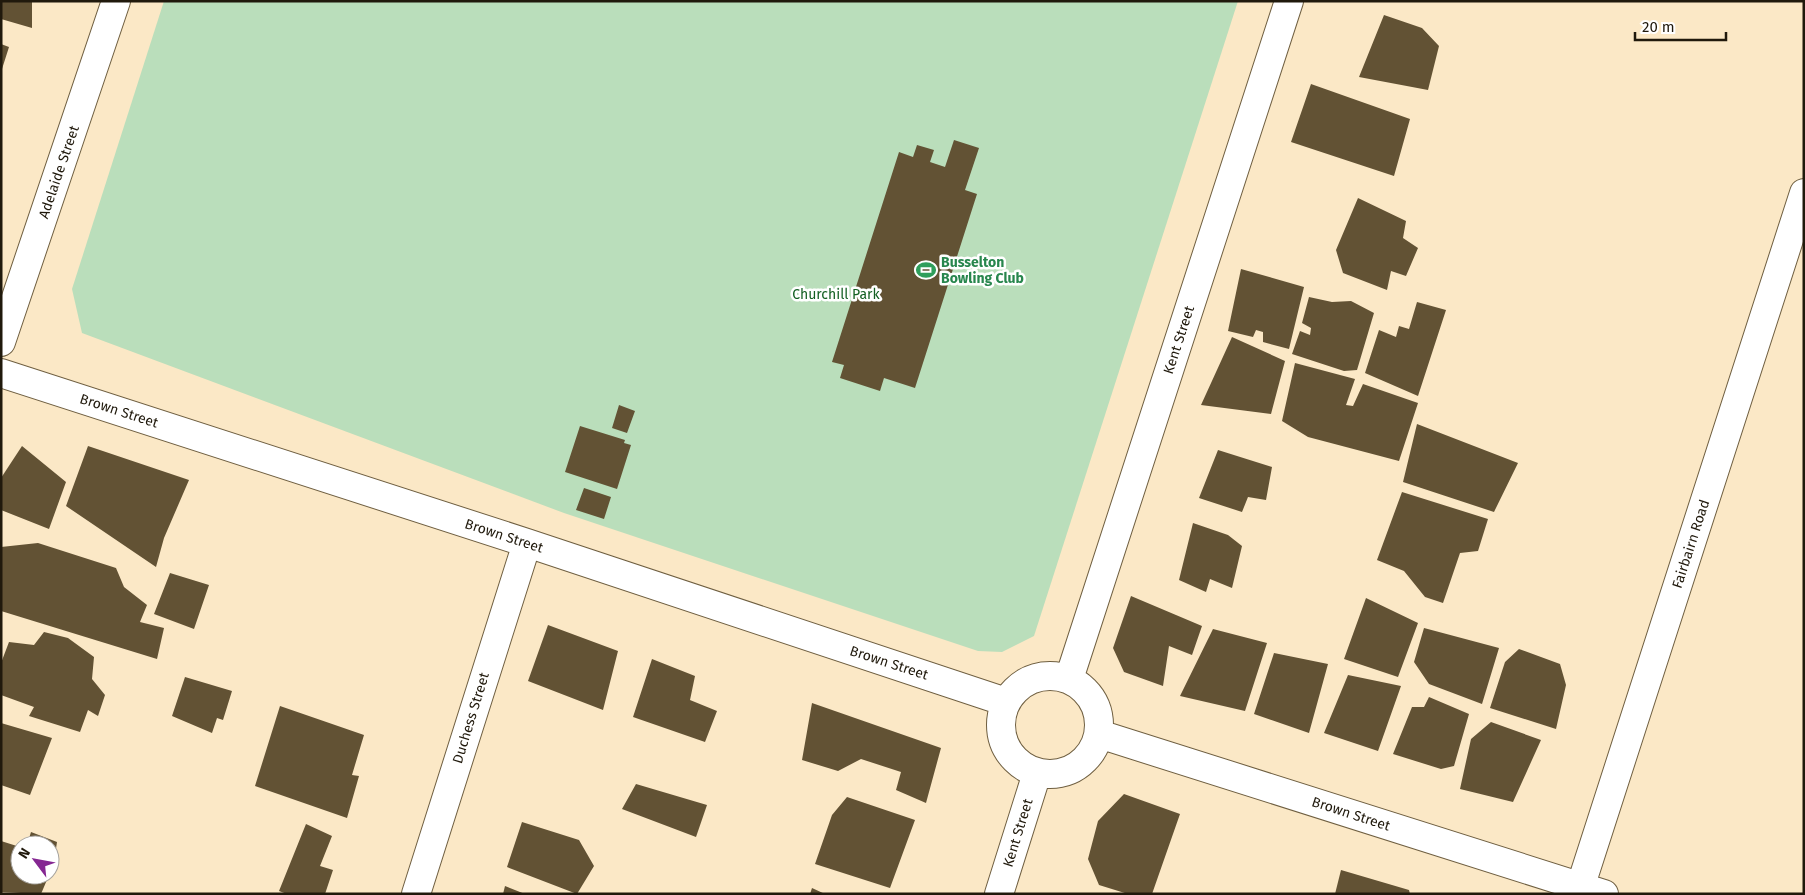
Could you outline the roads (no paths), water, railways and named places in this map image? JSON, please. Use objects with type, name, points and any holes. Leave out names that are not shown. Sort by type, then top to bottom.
[{"type":"street","name":"Adelaide Street","points":[[1,342],[116,1]]},
{"type":"street","name":"Kent Street","points":[[1069,679],[1289,1]]},
{"type":"street","name":"Fairbairn Road","points":[[1588,891],[1804,193]]},
{"type":"street","name":"Brown Street","points":[[1,373],[527,543],[1006,702]]},
{"type":"street","name":"Duchess Street","points":[[416,894],[527,543]]},
{"type":"street","points":[[1052,675],[1069,679],[1083,688],[1093,700],[1099,716],[1099,734],[1093,750],[1084,760],[1070,770],[1054,775],[1036,773],[1021,765],[1008,752],[1002,736],[1001,718],[1006,702],[1017,688],[1035,678],[1052,675]]},
{"type":"street","name":"Brown Street","points":[[1099,734],[1588,891]]},
{"type":"street","name":"Kent Street","points":[[999,894],[1036,773]]},
{"type":"place","name":"Busselton Bowling Club","points":[[926,270]]},
{"type":"park label","name":"Churchill Park","points":[[836,294]]}]
